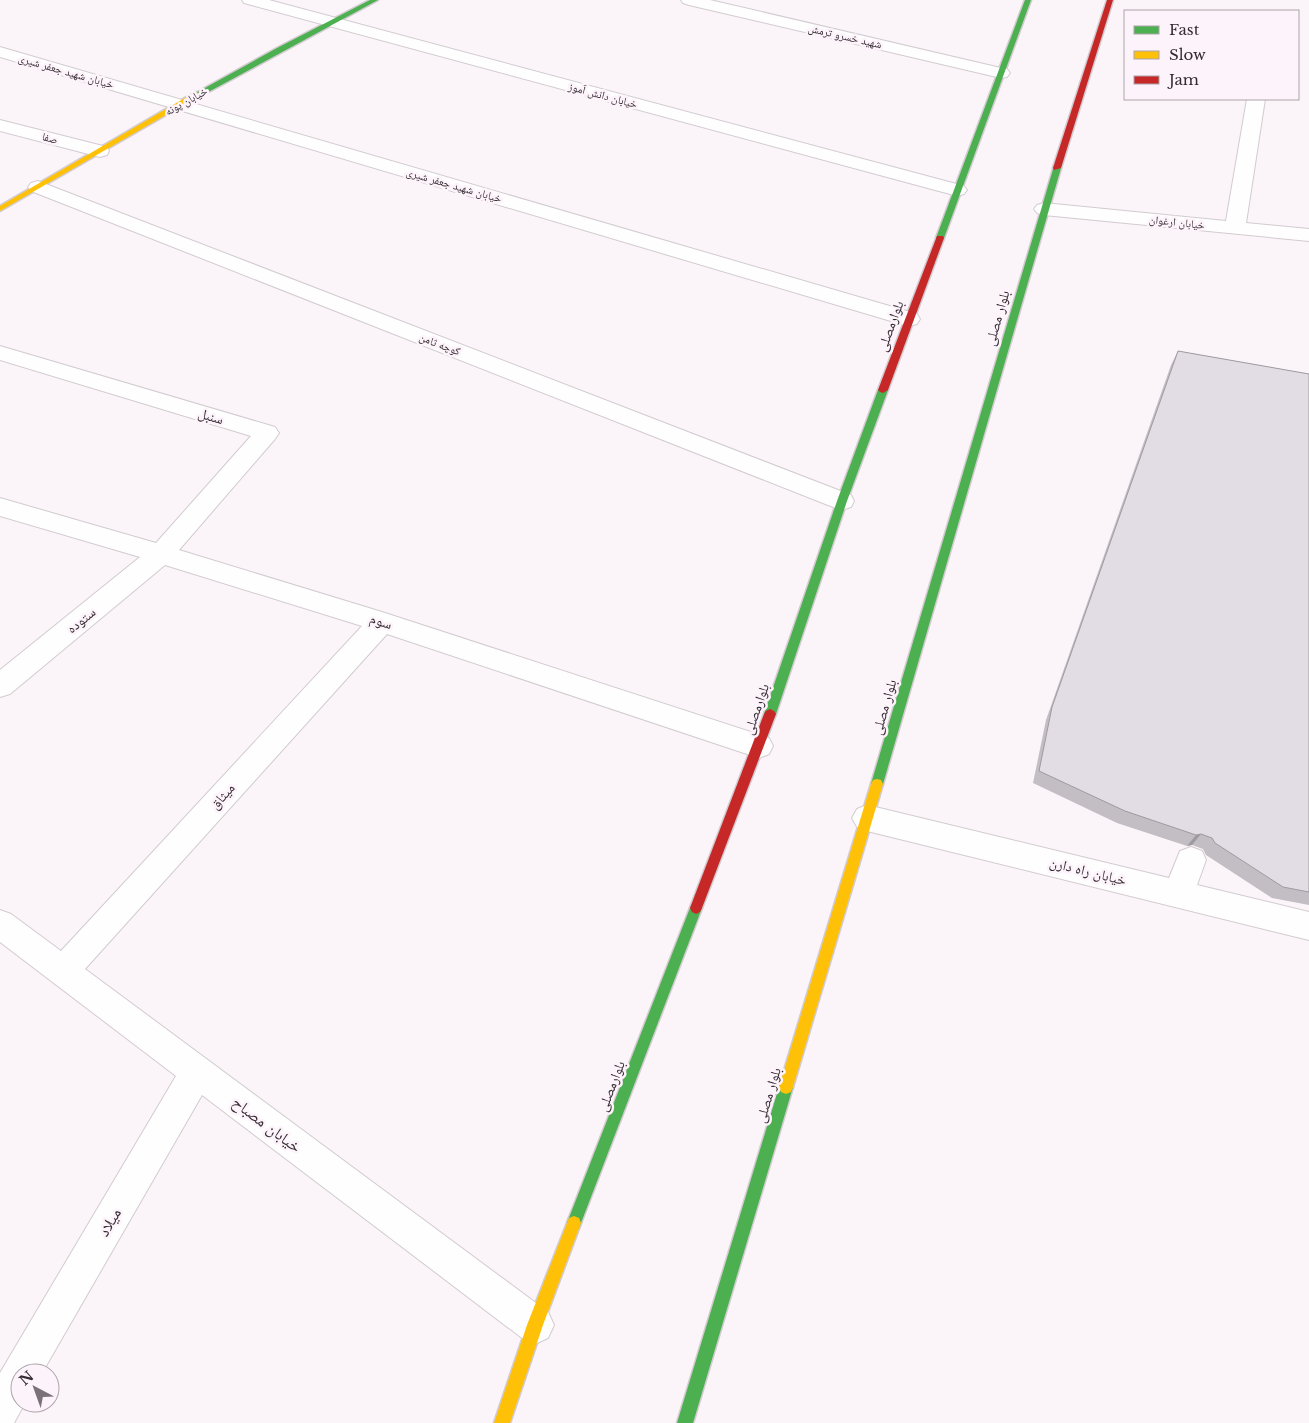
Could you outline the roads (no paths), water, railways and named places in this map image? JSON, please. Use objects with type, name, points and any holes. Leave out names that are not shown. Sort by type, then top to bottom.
[{"type":"street","name":"خیابان دانش آموز","points":[[250,0],[957,190]]},
{"type":"street","name":"خیابان پونه","points":[[0,209],[180,105],[330,22],[375,0]]},
{"type":"street","name":"شهید خسرو ترمش","points":[[689,0],[1002,73]]},
{"type":"street","name":"بلوارمصلی","points":[[502,1423],[534,1325],[759,746],[842,501],[1028,0]]},
{"type":"street","name":"بلوار مصلی","points":[[686,1423],[867,818],[1044,209],[1110,0]]},
{"type":"street","name":"خیابان شهید جعفر شیری","points":[[0,52],[909,318]]},
{"type":"street","points":[[1235,228],[1256,100]]},
{"type":"street","name":"صفا","points":[[0,125],[100,151]]},
{"type":"street","name":"کوچه ثامن","points":[[38,187],[842,501]]},
{"type":"street","name":"خیابان ارغوان","points":[[1044,209],[1309,236]]},
{"type":"street","name":"سنبل","points":[[0,353],[267,433],[161,554]]},
{"type":"street","name":"سوم","points":[[0,507],[382,622],[759,746]]},
{"type":"street","name":"ستوده","points":[[0,686],[161,554]]},
{"type":"street","name":"میثاق","points":[[63,971],[382,622]]},
{"type":"street","name":"خیابان راه دارن","points":[[867,818],[1309,926]]},
{"type":"street","points":[[1179,893],[1191,860]]},
{"type":"street","name":"خیابان مصباح","points":[[0,924],[534,1325]]},
{"type":"street","name":"میلاد","points":[[27,1363],[197,1071]]},
{"type":"street","name":"میلاد","points":[[0,1410],[10,1393]]}]
